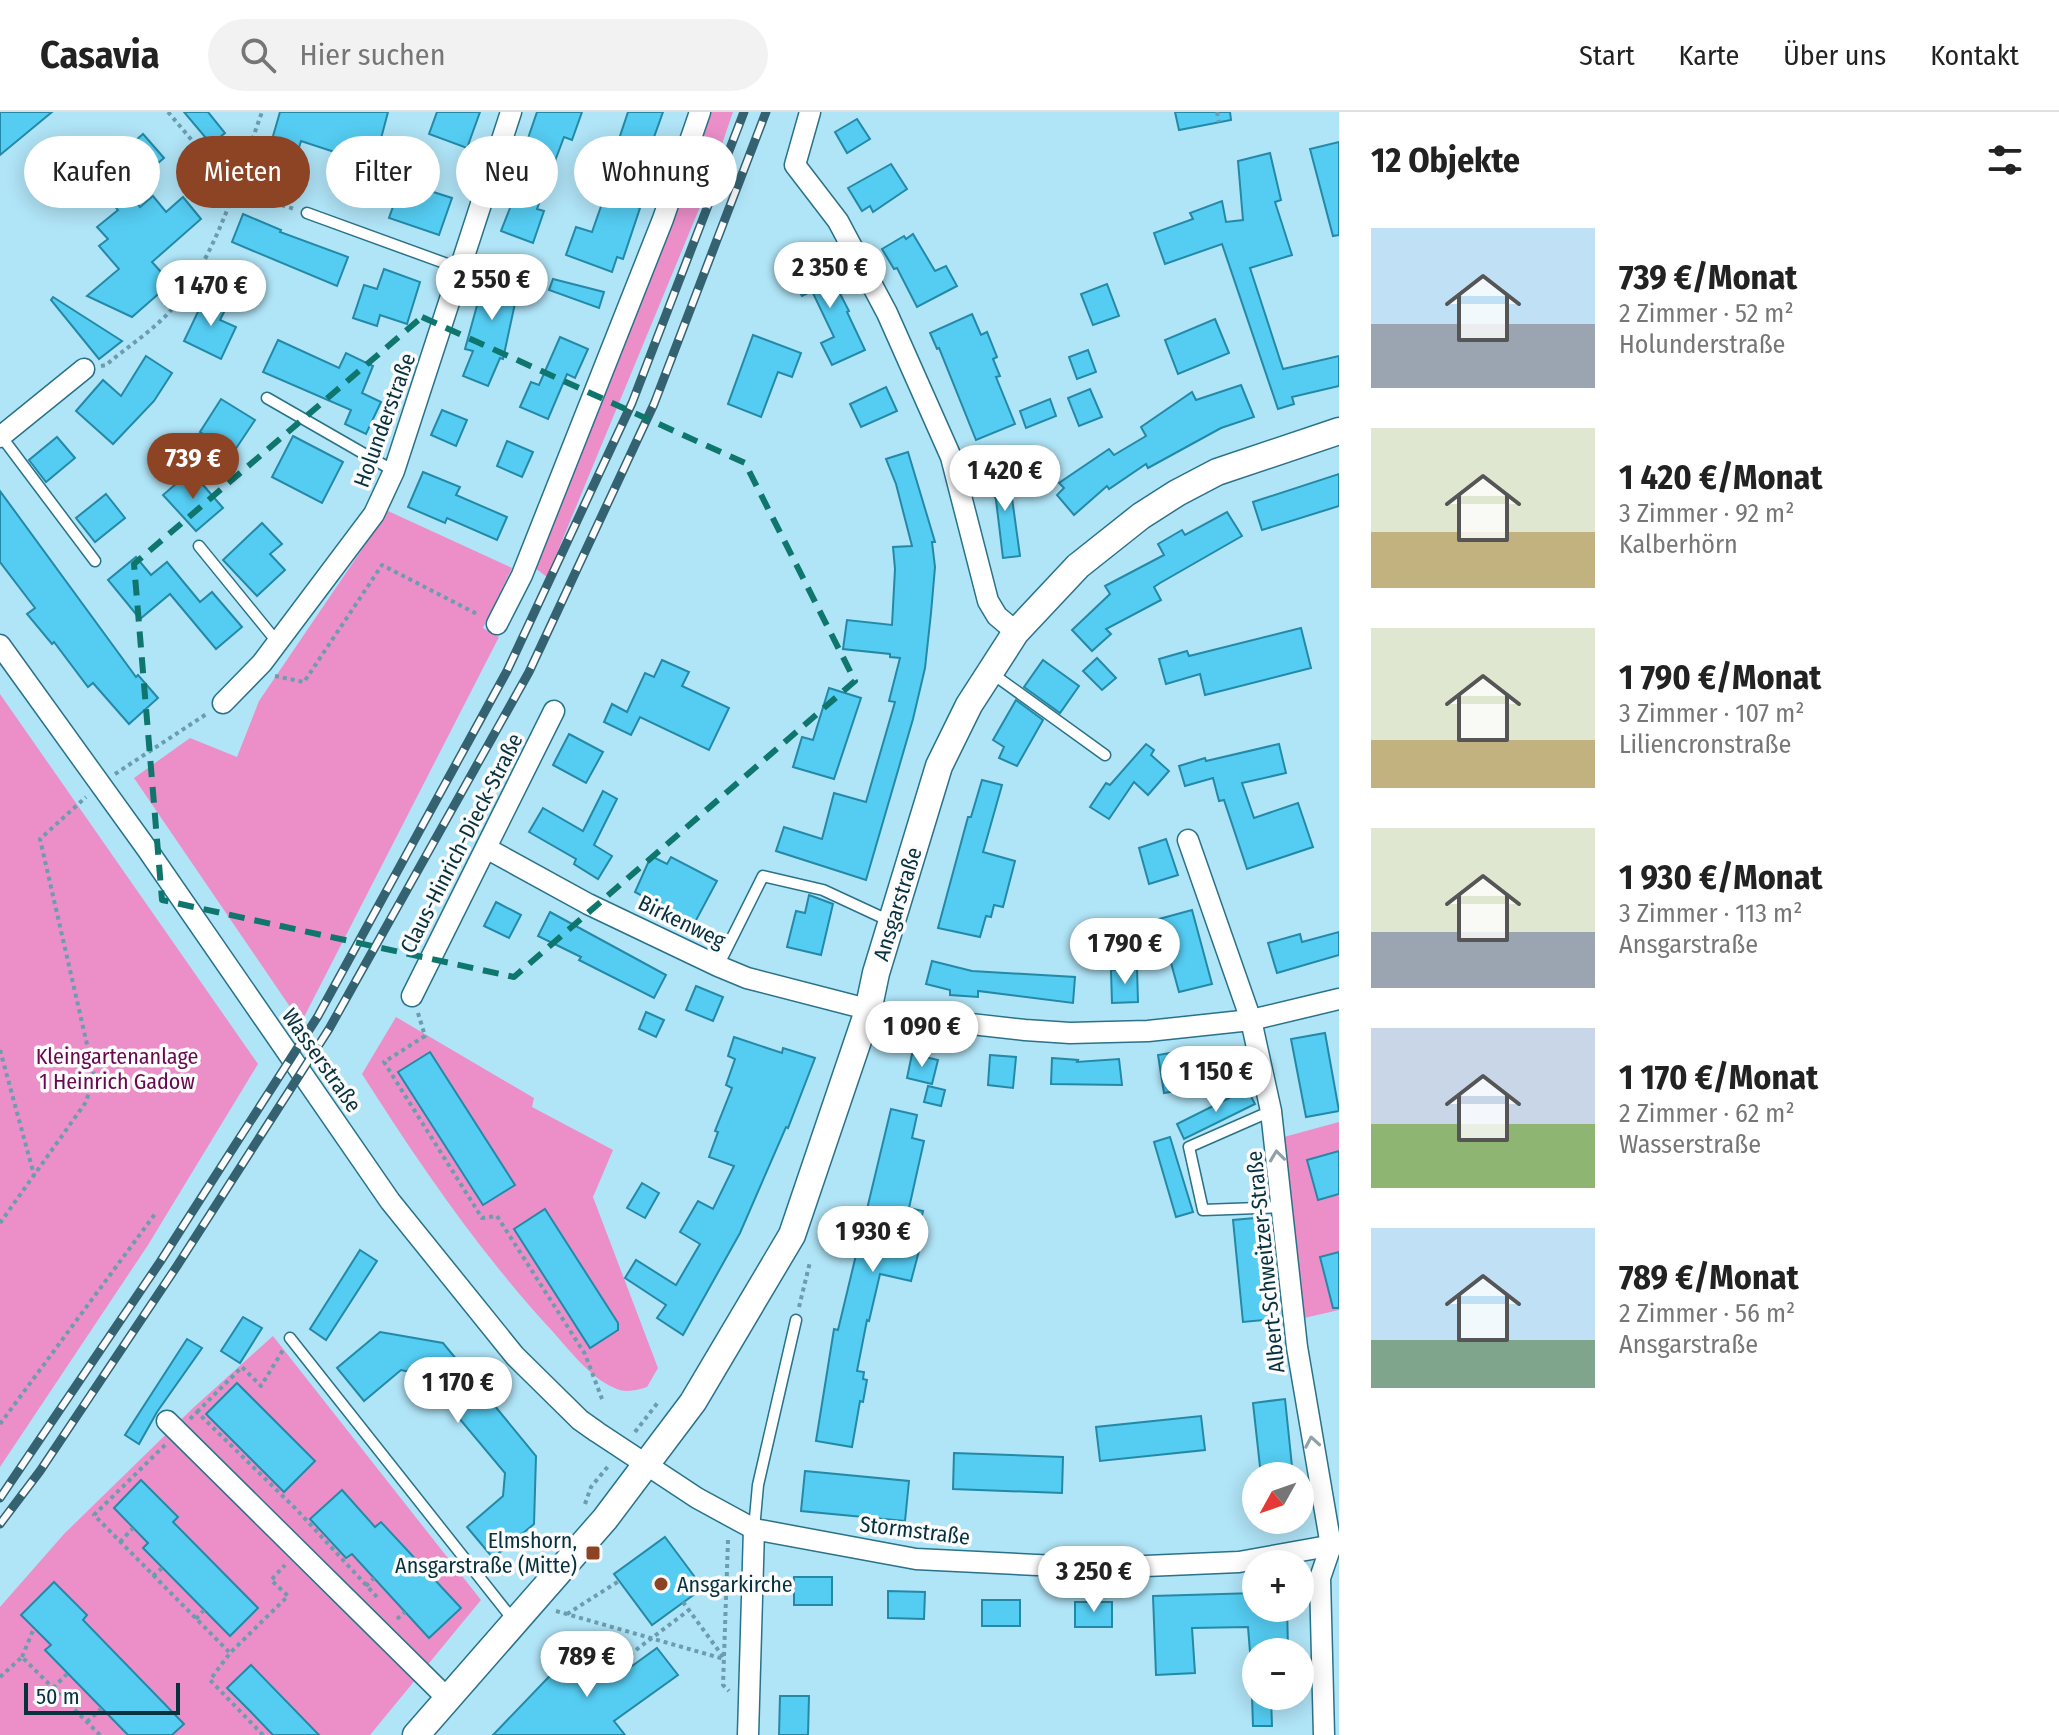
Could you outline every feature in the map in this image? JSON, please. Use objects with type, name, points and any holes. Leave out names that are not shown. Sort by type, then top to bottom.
[{"type":"street","name":"Holunderstraße","points":[[223,703],[278,643],[374,514],[394,471],[511,112]]},
{"type":"street","points":[[497,624],[522,575],[552,501],[663,219],[700,112]]},
{"type":"street","points":[[810,112],[795,165],[838,221],[887,313],[951,457],[988,601],[997,616],[1016,632]]},
{"type":"street","points":[[1,436],[84,369]]},
{"type":"street","name":"Ansgarstraße","points":[[416,1735],[605,1519],[646,1465],[693,1402],[792,1235],[868,1011],[876,973],[939,766],[969,705],[1016,632],[1078,566],[1141,516],[1177,493],[1217,472],[1339,431]]},
{"type":"street","name":"Wasserstraße","points":[[0,645],[390,1201],[515,1356],[580,1420],[646,1465]]},
{"type":"street","name":"Claus-Hinrich-Dieck-Straße","points":[[412,996],[554,711]]},
{"type":"street","name":"Albert-Schweitzer-Straße","points":[[1188,840],[1251,1020],[1271,1111],[1297,1347],[1335,1545]]},
{"type":"street","name":"Birkenweg","points":[[486,848],[588,904],[718,966],[747,978],[868,1011],[981,1027],[1070,1033],[1148,1031],[1251,1020],[1339,999]]},
{"type":"street","points":[[172,1426],[448,1699]]},
{"type":"street","name":"Stormstraße","points":[[646,1465],[754,1529],[916,1559],[1099,1568],[1239,1562],[1335,1545]]},
{"type":"street","points":[[748,1735],[754,1529]]},
{"type":"street","points":[[1324,1735],[1320,1578],[1335,1545]]},
{"type":"lane","points":[[307,213],[461,269]]},
{"type":"lane","points":[[267,398],[394,471]]},
{"type":"lane","points":[[1,436],[95,561]]},
{"type":"lane","points":[[199,546],[278,643]]},
{"type":"lane","points":[[990,672],[1105,755]]},
{"type":"lane","points":[[718,966],[763,876],[823,890],[892,922]]},
{"type":"lane","points":[[1271,1111],[1189,1147],[1203,1210],[1283,1207]]},
{"type":"lane","points":[[754,1529],[758,1485],[796,1320]]},
{"type":"lane","points":[[290,1338],[515,1623]]},
{"type":"path","points":[[168,112],[188,136]]},
{"type":"path","points":[[253,136],[262,112]]},
{"type":"path","points":[[1217,112],[1219,122]]},
{"type":"path","points":[[84,369],[106,365],[171,310],[206,256],[226,208]]},
{"type":"path","points":[[291,208],[307,213]]},
{"type":"path","points":[[276,676],[304,682],[382,565],[497,624]]},
{"type":"path","points":[[0,1223],[86,1102],[94,1075],[40,839],[101,785],[223,703]]},
{"type":"path","points":[[412,996],[425,1036],[384,1062],[482,1218],[497,1216],[585,1354],[602,1399]]},
{"type":"path","points":[[0,1050],[34,1175]]},
{"type":"path","points":[[405,1096],[411,1092]]},
{"type":"path","points":[[434,1142],[440,1138]]},
{"type":"path","points":[[462,1186],[468,1182]]},
{"type":"path","points":[[0,1424],[155,1214]]},
{"type":"path","points":[[519,1251],[526,1247]]},
{"type":"path","points":[[796,1320],[810,1262]]},
{"type":"path","points":[[545,1292],[552,1287]]},
{"type":"path","points":[[571,1331],[577,1327]]},
{"type":"path","points":[[230,1653],[94,1515],[172,1426],[197,1412],[242,1367],[261,1386],[290,1338]]},
{"type":"path","points":[[197,1412],[327,1540],[387,1608]]},
{"type":"path","points":[[120,1542],[133,1528]]},
{"type":"path","points":[[263,1735],[210,1680],[230,1653],[288,1596],[271,1580],[316,1532]]},
{"type":"path","points":[[728,1540],[723,1685],[748,1710]]},
{"type":"path","points":[[153,1576],[162,1568]]},
{"type":"path","points":[[366,1586],[374,1578]]},
{"type":"path","points":[[567,1614],[619,1581]]},
{"type":"path","points":[[683,1602],[725,1660]]},
{"type":"path","points":[[196,1619],[204,1610]]},
{"type":"path","points":[[554,1610],[725,1660]]},
{"type":"path","points":[[604,1674],[689,1610]]},
{"type":"path","points":[[405,1612],[397,1619],[407,1629]]},
{"type":"path","points":[[0,1677],[22,1657],[34,1628]]},
{"type":"path","points":[[22,1657],[100,1735]]},
{"type":"path","points":[[53,1688],[68,1673]]},
{"type":"path","points":[[87,1722],[102,1708]]},
{"type":"path","points":[[243,1715],[249,1710]]},
{"type":"highlighted area","points":[[422,317],[745,463],[855,681],[514,977],[162,900],[134,564]]},
{"type":"green space","points":[[710,112],[733,112],[725,136],[701,136]]},
{"type":"green space","points":[[675,208],[700,208],[547,577],[535,568],[641,303]]},
{"type":"green space","points":[[388,511],[512,568],[483,628],[499,637],[301,1023],[134,778],[190,738],[237,757],[259,701]]},
{"type":"green space","name":"Kleingartenanlage 1 Heinrich Gadow","points":[[0,694],[258,1064],[148,1245],[0,1467]]},
{"type":"green space","points":[[396,1017],[534,1098],[532,1107],[613,1150],[593,1197],[658,1368],[647,1387],[628,1391],[617,1389],[582,1365],[501,1272],[406,1142],[362,1074]]},
{"type":"green space","points":[[1339,1122],[1339,1310],[1304,1318],[1284,1137]]},
{"type":"green space","points":[[273,1336],[481,1600],[370,1735],[0,1735],[0,1607],[64,1534],[193,1408]]},
{"type":"building","points":[[0,112],[52,112],[0,155]]},
{"type":"building","points":[[184,112],[208,112],[225,133],[221,136],[204,136]]},
{"type":"building","points":[[280,112],[388,112],[382,136],[326,136],[326,149],[310,144],[310,136],[273,136]]},
{"type":"building","points":[[437,112],[480,112],[471,136],[456,136],[456,144],[429,134]]},
{"type":"building","points":[[537,112],[582,112],[572,140],[564,137],[558,153],[558,136],[529,136]]},
{"type":"building","points":[[628,112],[663,112],[654,136],[620,136]]},
{"type":"building","points":[[1175,112],[1230,112],[1231,120],[1179,130]]},
{"type":"building","points":[[857,119],[870,139],[847,153],[835,132]]},
{"type":"building","points":[[1339,142],[1339,235],[1333,236],[1310,149]]},
{"type":"building","points":[[1270,153],[1281,200],[1275,202],[1292,255],[1250,268],[1283,369],[1339,356],[1339,386],[1292,397],[1294,404],[1278,409],[1222,244],[1165,264],[1154,233],[1193,219],[1190,213],[1222,201],[1226,222],[1243,220],[1238,161]]},
{"type":"building","points":[[891,164],[907,189],[873,212],[870,206],[862,211],[848,188]]},
{"type":"building","points":[[440,194],[452,198],[439,235],[389,218],[393,208],[440,208]]},
{"type":"building","points":[[176,203],[176,208],[192,208],[201,219],[152,262],[171,283],[132,317],[87,296],[119,269],[99,246],[108,239],[97,227],[118,210],[116,208],[160,208],[160,205],[166,212]]},
{"type":"building","points":[[510,208],[537,208],[544,211],[533,243],[501,231]]},
{"type":"building","points":[[600,208],[640,208],[623,259],[617,257],[612,272],[566,255],[576,227],[592,232]]},
{"type":"building","points":[[243,214],[280,232],[348,257],[337,286],[232,242]]},
{"type":"building","points":[[913,234],[935,271],[946,266],[957,286],[917,307],[897,268],[894,269],[882,249]]},
{"type":"building","points":[[821,257],[865,350],[832,365],[821,343],[834,337],[812,291],[802,296],[789,274]]},
{"type":"building","points":[[489,262],[522,271],[503,359],[500,358],[488,386],[463,376],[473,351],[465,349]]},
{"type":"building","points":[[384,269],[420,282],[407,324],[380,315],[377,326],[353,318],[364,285],[377,289]]},
{"type":"building","points":[[553,279],[604,292],[599,308],[549,290]]},
{"type":"building","points":[[1107,284],[1119,316],[1093,325],[1081,294]]},
{"type":"building","points":[[53,297],[122,341],[99,359],[51,300]]},
{"type":"building","points":[[205,297],[228,304],[220,320],[236,327],[221,359],[184,341]]},
{"type":"building","points":[[972,314],[981,335],[987,332],[997,357],[993,359],[1000,376],[996,377],[1015,424],[976,440],[930,333]]},
{"type":"building","points":[[1215,319],[1229,353],[1178,374],[1165,340]]},
{"type":"building","points":[[753,335],[801,353],[792,377],[778,372],[761,417],[728,404]]},
{"type":"building","points":[[560,337],[588,349],[575,378],[567,374],[548,419],[520,407],[531,382],[539,385]]},
{"type":"building","points":[[278,340],[339,368],[346,353],[373,366],[362,393],[381,402],[366,434],[345,424],[351,410],[263,372]]},
{"type":"building","points":[[1088,350],[1096,372],[1077,379],[1069,357]]},
{"type":"building","points":[[146,356],[172,373],[154,401],[113,444],[76,411],[103,380],[121,396]]},
{"type":"building","points":[[1241,385],[1254,417],[1221,428],[1148,468],[1146,464],[1109,489],[1107,486],[1074,515],[1057,495],[1064,488],[1059,483],[1109,449],[1114,455],[1146,436],[1141,427],[1192,392],[1196,400]]},
{"type":"building","points":[[886,387],[897,411],[861,427],[850,404]]},
{"type":"building","points":[[1090,389],[1102,417],[1079,426],[1068,398]]},
{"type":"building","points":[[221,399],[255,420],[233,453],[200,432]]},
{"type":"building","points":[[1050,399],[1056,416],[1026,428],[1020,411]]},
{"type":"building","points":[[442,410],[467,420],[456,446],[431,435]]},
{"type":"building","points":[[293,436],[343,462],[322,503],[272,477]]},
{"type":"building","points":[[57,437],[75,458],[46,482],[29,460]]},
{"type":"building","points":[[507,441],[533,452],[522,477],[497,466]]},
{"type":"building","points":[[908,452],[935,542],[932,542],[935,567],[931,613],[925,668],[913,719],[866,880],[776,851],[784,827],[822,839],[834,793],[866,802],[895,702],[889,701],[900,658],[843,649],[847,620],[892,625],[893,547],[912,546],[896,484],[886,459]]},
{"type":"building","points":[[1008,469],[1020,556],[1003,558],[996,500],[987,475]]},
{"type":"building","points":[[191,471],[223,508],[196,531],[163,495]]},
{"type":"building","points":[[423,472],[460,487],[456,495],[507,517],[497,540],[447,518],[445,523],[408,507]]},
{"type":"building","points":[[1339,474],[1339,506],[1262,530],[1253,502]]},
{"type":"building","points":[[0,491],[136,677],[138,675],[158,698],[129,724],[93,683],[88,687],[54,642],[52,644],[27,614],[35,608],[0,562]]},
{"type":"building","points":[[106,494],[125,518],[95,542],[76,518]]},
{"type":"building","points":[[1227,512],[1242,536],[1154,587],[1161,600],[1106,629],[1111,634],[1092,651],[1072,630],[1110,594],[1105,586],[1164,555],[1158,544],[1182,530],[1185,535]]},
{"type":"building","points":[[262,523],[282,544],[270,554],[285,570],[257,596],[223,560]]},
{"type":"building","points":[[136,557],[151,575],[167,562],[200,602],[212,592],[242,627],[216,649],[170,594],[140,619],[108,580]]},
{"type":"building","points":[[1301,628],[1311,668],[1205,695],[1200,674],[1166,684],[1159,659],[1187,651],[1189,656]]},
{"type":"building","points":[[1097,658],[1116,678],[1102,690],[1083,671]]},
{"type":"building","points":[[662,660],[689,672],[682,686],[729,708],[709,750],[640,717],[631,735],[604,722],[612,704],[627,712],[645,673],[654,677]]},
{"type":"building","points":[[1043,660],[1079,686],[1060,713],[1024,687]]},
{"type":"building","points":[[829,688],[861,698],[834,779],[793,767],[802,737],[813,740]]},
{"type":"building","points":[[1016,700],[1043,720],[1017,766],[999,758],[1004,747],[993,740]]},
{"type":"building","points":[[569,734],[603,752],[586,783],[553,765]]},
{"type":"building","points":[[1146,744],[1154,750],[1151,755],[1169,771],[1148,795],[1134,782],[1109,819],[1090,807],[1106,783],[1110,785]]},
{"type":"building","points":[[1279,744],[1286,773],[1242,783],[1254,818],[1298,803],[1313,847],[1247,869],[1224,800],[1219,801],[1213,778],[1185,786],[1179,766]]},
{"type":"building","points":[[982,780],[1002,785],[983,852],[1015,861],[1003,907],[994,905],[991,917],[986,916],[980,937],[938,928],[968,817],[971,817]]},
{"type":"building","points":[[603,791],[617,799],[594,845],[612,856],[598,879],[574,864],[576,859],[529,832],[543,808],[583,831]]},
{"type":"building","points":[[1166,839],[1178,875],[1149,884],[1139,848]]},
{"type":"building","points":[[651,856],[667,864],[671,857],[717,881],[694,924],[635,892]]},
{"type":"building","points":[[809,895],[833,904],[821,955],[787,947],[796,911],[805,913]]},
{"type":"building","points":[[496,902],[521,915],[509,938],[484,926]]},
{"type":"building","points":[[1192,910],[1212,984],[1179,992],[1159,919]]},
{"type":"building","points":[[550,912],[666,975],[654,998],[538,936]]},
{"type":"building","points":[[1339,932],[1339,955],[1277,973],[1268,943],[1300,934],[1302,942]]},
{"type":"building","points":[[932,961],[972,971],[1075,977],[1073,1003],[978,991],[978,997],[950,995],[950,990],[926,984]]},
{"type":"building","points":[[1137,968],[1138,1002],[1112,1003],[1111,970]]},
{"type":"building","points":[[696,986],[723,997],[713,1021],[686,1010]]},
{"type":"building","points":[[646,1012],[664,1020],[656,1037],[639,1029]]},
{"type":"building","points":[[1325,1033],[1339,1111],[1306,1117],[1291,1039]]},
{"type":"building","points":[[734,1037],[782,1053],[783,1048],[815,1058],[788,1128],[740,1233],[683,1335],[657,1318],[666,1305],[625,1278],[636,1260],[676,1285],[700,1244],[680,1232],[698,1201],[713,1209],[734,1166],[709,1157],[718,1132],[715,1131],[732,1088],[726,1085],[735,1059],[728,1056]]},
{"type":"building","points":[[1188,1050],[1194,1088],[1164,1093],[1158,1055]]},
{"type":"building","points":[[430,1052],[515,1185],[483,1205],[398,1072]]},
{"type":"building","points":[[912,1054],[938,1060],[932,1084],[907,1078]]},
{"type":"building","points":[[990,1055],[1016,1057],[1013,1088],[988,1085]]},
{"type":"building","points":[[1052,1058],[1077,1062],[1119,1059],[1122,1085],[1051,1084]]},
{"type":"building","points":[[928,1086],[945,1090],[941,1106],[924,1102]]},
{"type":"building","points":[[1247,1089],[1255,1104],[1184,1139],[1177,1124]]},
{"type":"building","points":[[891,1109],[917,1115],[912,1138],[924,1141],[909,1208],[923,1211],[914,1250],[919,1251],[911,1281],[880,1274],[857,1371],[864,1372],[863,1379],[867,1380],[852,1447],[816,1441],[834,1329],[838,1330]]},
{"type":"building","points":[[1170,1137],[1193,1212],[1176,1217],[1154,1142]]},
{"type":"building","points":[[1339,1151],[1339,1194],[1318,1200],[1307,1160]]},
{"type":"building","points":[[642,1183],[659,1193],[645,1218],[627,1208]]},
{"type":"building","points":[[545,1209],[618,1323],[618,1330],[590,1348],[514,1229]]},
{"type":"building","points":[[1266,1217],[1276,1319],[1243,1322],[1233,1220]]},
{"type":"building","points":[[360,1250],[377,1261],[326,1340],[310,1329]]},
{"type":"building","points":[[1339,1252],[1339,1308],[1333,1308],[1320,1257]]},
{"type":"building","points":[[243,1317],[262,1328],[240,1363],[221,1351]]},
{"type":"building","points":[[380,1332],[443,1343],[536,1456],[534,1524],[493,1558],[467,1527],[503,1496],[505,1473],[423,1375],[401,1370],[364,1401],[337,1368]]},
{"type":"building","points":[[187,1339],[202,1348],[157,1412],[139,1444],[125,1435]]},
{"type":"building","points":[[237,1383],[315,1461],[284,1492],[206,1414]]},
{"type":"building","points":[[1285,1399],[1292,1462],[1259,1462],[1253,1403]]},
{"type":"building","points":[[1201,1416],[1205,1450],[1100,1461],[1096,1427]]},
{"type":"building","points":[[954,1453],[1063,1457],[1062,1493],[953,1489]]},
{"type":"building","points":[[805,1471],[909,1481],[905,1521],[801,1511]]},
{"type":"building","points":[[141,1480],[178,1517],[173,1522],[258,1608],[230,1636],[143,1548],[148,1543],[114,1508]]},
{"type":"building","points":[[342,1490],[375,1527],[381,1522],[461,1608],[429,1638],[352,1554],[346,1558],[310,1519]]},
{"type":"building","name":"Ansgarkirche","points":[[665,1537],[703,1588],[652,1625],[614,1574]]},
{"type":"building","points":[[794,1577],[832,1577],[832,1605],[794,1605]]},
{"type":"building","points":[[54,1582],[87,1615],[83,1620],[184,1724],[172,1735],[128,1735],[45,1650],[51,1645],[21,1615]]},
{"type":"building","points":[[888,1591],[925,1592],[924,1619],[888,1618]]},
{"type":"building","points":[[1242,1593],[1242,1622],[1287,1622],[1288,1638],[1249,1638],[1248,1627],[1192,1628],[1195,1673],[1156,1675],[1153,1596]]},
{"type":"building","points":[[982,1600],[1020,1600],[1020,1626],[982,1626]]},
{"type":"building","points":[[1075,1602],[1112,1602],[1112,1627],[1075,1627]]},
{"type":"building","points":[[657,1648],[678,1675],[614,1721],[625,1735],[493,1735],[567,1658],[598,1667],[610,1682]]},
{"type":"building","points":[[251,1665],[319,1735],[273,1735],[227,1688]]},
{"type":"building","points":[[780,1696],[809,1696],[808,1735],[779,1735]]},
{"type":"building","points":[[1252,1710],[1271,1710],[1272,1726],[1253,1726]]},
{"type":"railway","points":[[0,1498],[160,1262],[318,1016],[507,671],[632,403],[744,112]]},
{"type":"railway","points":[[0,1524],[40,1471],[177,1266],[329,1029],[529,672],[654,404],[766,112]]},
{"type":"place","name":"Elmshorn, Ansgarstraße (Mitte)","points":[[593,1553]]},
{"type":"place","name":"Ansgarkirche","points":[[661,1584]]}]
